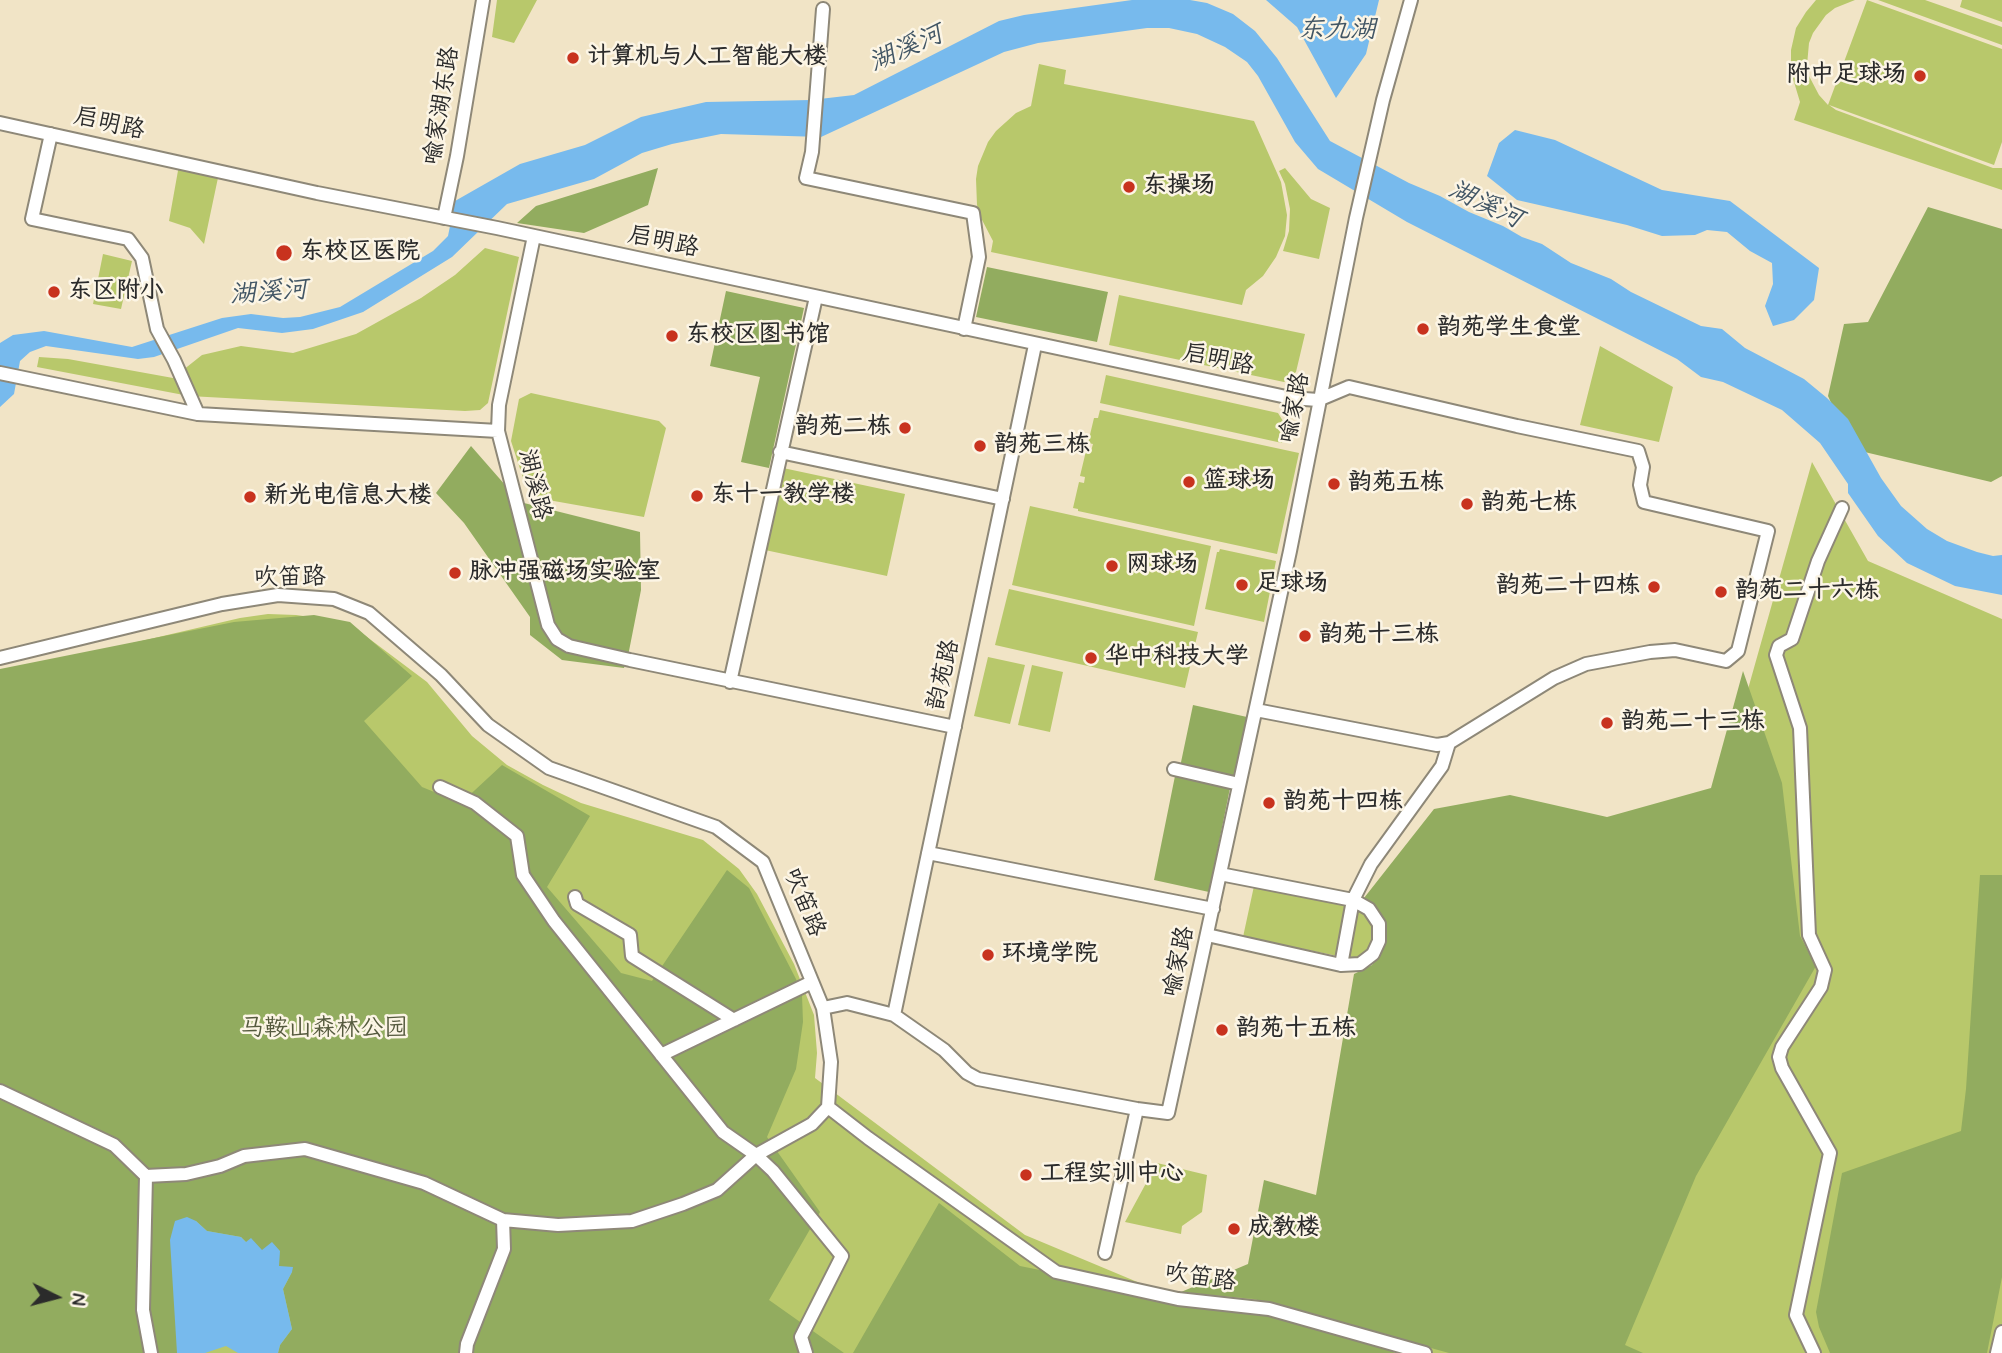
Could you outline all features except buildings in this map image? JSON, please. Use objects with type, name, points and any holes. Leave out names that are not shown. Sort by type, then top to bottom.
[{"type":"street","name":"喻家湖东路","points":[[445,218],[483,0]]},
{"type":"street","name":"喻家路","points":[[1138,1109],[1168,1113],[1290,551],[1356,218],[1383,100],[1411,0]]},
{"type":"street","points":[[823,9],[812,148],[806,178],[974,213],[979,257],[964,329]]},
{"type":"street","name":"启明路","points":[[0,122],[306,191],[497,228],[1035,345],[1291,398],[1318,400]]},
{"type":"street","points":[[51,134],[32,219],[128,239],[142,258],[158,329],[198,414]]},
{"type":"street","points":[[498,431],[499,405],[534,236]]},
{"type":"street","points":[[730,682],[816,297]]},
{"type":"street","name":"韵苑路","points":[[894,1015],[1035,345]]},
{"type":"street","name":"湖溪路","points":[[0,373],[198,414],[498,431],[548,625],[557,639],[569,646],[730,682],[955,727]]},
{"type":"street","points":[[1256,710],[1437,745],[1449,743],[1554,678],[1586,664],[1675,650],[1726,661],[1738,651],[1768,531],[1644,502],[1640,485],[1643,467],[1639,451],[1349,387],[1318,400]]},
{"type":"street","points":[[780,452],[1003,499]]},
{"type":"street","points":[[1814,1353],[1796,1315],[1829,1153],[1782,1069],[1779,1057],[1782,1047],[1821,987],[1825,970],[1809,935],[1800,728],[1776,656],[1779,646],[1792,639],[1818,561],[1842,508]]},
{"type":"street","name":"吹笛路","points":[[0,658],[222,604],[278,595],[334,598],[369,613],[441,675],[488,725],[549,768],[716,827],[763,862],[823,1008],[831,1062],[828,1107],[1056,1272],[1178,1299],[1269,1309],[1424,1353]]},
{"type":"street","points":[[1341,965],[1353,900],[1371,864],[1442,766],[1449,743]]},
{"type":"street","points":[[1174,769],[1240,784]]},
{"type":"street","points":[[440,787],[475,803],[517,836],[523,875],[554,921],[723,1132],[756,1154],[773,1171],[842,1256],[801,1337],[806,1353]]},
{"type":"street","points":[[928,853],[1213,909]]},
{"type":"street","points":[[1207,935],[1341,965],[1360,964],[1373,954],[1379,941],[1379,924],[1369,909],[1353,900],[1220,874]]},
{"type":"street","points":[[575,897],[577,904],[630,935],[632,956],[734,1020]]},
{"type":"street","points":[[661,1055],[812,982]]},
{"type":"street","points":[[823,1008],[846,1003],[894,1015],[944,1050],[967,1073],[978,1079],[1138,1109],[1105,1253]]},
{"type":"street","points":[[0,1091],[114,1145],[146,1176],[186,1174],[220,1166],[244,1156],[305,1149],[424,1183],[503,1220],[558,1225],[632,1222],[682,1204],[716,1189],[756,1154],[812,1124],[828,1107]]},
{"type":"street","points":[[146,1176],[143,1310],[151,1353]]},
{"type":"street","points":[[466,1353],[467,1344],[504,1249],[503,1220]]},
{"type":"street","points":[[1997,1353],[2002,1332]]},
{"type":"green space","points":[[497,0],[537,0],[514,43],[492,37]]},
{"type":"green space","name":"附中足球场","points":[[1816,0],[1855,0],[1826,15],[1809,43],[1809,76],[1828,105],[1867,0],[2002,49],[2002,142],[1994,165],[1829,105],[1836,110],[1993,168],[2002,168],[2002,190],[1794,120],[1800,102],[1791,72],[1791,50],[1796,28]]},
{"type":"green space","points":[[1878,0],[1925,0],[2002,27],[2002,45]]},
{"type":"green space","points":[[1962,0],[2002,0],[2002,22],[1960,7]]},
{"type":"green space","name":"东操场","points":[[1039,64],[1066,70],[1064,84],[1254,121],[1281,182],[1287,215],[1285,236],[1276,257],[1263,276],[1246,290],[1242,305],[991,252],[993,241],[977,205],[978,166],[996,131],[1016,113],[1031,106]]},
{"type":"green space","points":[[179,165],[219,173],[204,244],[190,228],[169,221]]},
{"type":"green space","points":[[658,168],[648,205],[584,233],[517,223],[536,206]]},
{"type":"green space","points":[[1285,168],[1311,199],[1330,208],[1319,259],[1283,251],[1289,231],[1290,209],[1285,184],[1279,171]]},
{"type":"green space","points":[[1928,207],[2002,229],[2002,476],[1991,482],[1852,449],[1828,396],[1844,324],[1868,322]]},
{"type":"green space","points":[[485,248],[519,257],[488,403],[480,410],[189,396],[37,367],[39,357],[68,359],[173,378],[202,355],[241,346],[293,353],[356,334],[421,298],[455,275]]},
{"type":"green space","points":[[103,254],[132,261],[121,309],[93,304]]},
{"type":"green space","points":[[987,267],[1108,292],[1097,342],[976,317]]},
{"type":"green space","points":[[726,291],[804,308],[769,468],[741,462],[760,377],[710,366]]},
{"type":"green space","points":[[1119,295],[1305,334],[1296,372],[1284,382],[1109,345]]},
{"type":"green space","points":[[1600,346],[1673,387],[1659,442],[1580,425]]},
{"type":"green space","points":[[1106,375],[1278,413],[1286,426],[1282,443],[1100,403]]},
{"type":"green space","points":[[531,393],[659,421],[666,428],[644,517],[537,498],[523,478],[511,441],[519,399]]},
{"type":"green space","name":"篮球场","points":[[1100,410],[1299,453],[1277,554],[1073,508],[1079,482],[1084,483],[1085,477],[1080,476],[1086,451],[1091,451],[1093,444],[1088,443],[1094,418],[1098,418]]},
{"type":"green space","points":[[471,446],[520,502],[640,532],[641,590],[624,668],[562,660],[530,635],[530,617],[464,523],[436,493]]},
{"type":"green space","name":"马鞍山森林公园","points":[[1812,462],[1868,561],[2002,619],[2002,1353],[0,1353],[0,674],[240,618],[268,614],[332,620],[355,628],[427,682],[472,736],[507,765],[581,803],[703,840],[739,869],[757,894],[794,964],[814,1015],[817,1053],[815,1078],[1025,1235],[1178,1299],[1253,1268],[1323,1204],[1606,822],[1719,792]]},
{"type":"green space","points":[[783,468],[905,494],[887,576],[765,550]]},
{"type":"green space","name":"网球场","points":[[1030,506],[1211,546],[1194,626],[1012,585]]},
{"type":"green space","name":"足球场","points":[[1220,549],[1276,561],[1264,622],[1205,609],[1217,552]]},
{"type":"green space","points":[[1009,589],[1198,632],[1185,688],[995,645]]},
{"type":"green space","points":[[314,615],[350,622],[412,676],[364,721],[422,787],[461,803],[502,765],[590,816],[547,887],[621,973],[652,981],[727,870],[749,888],[802,995],[803,1022],[796,1069],[767,1137],[820,1212],[769,1300],[844,1353],[278,1353],[280,1345],[292,1329],[283,1289],[292,1272],[279,1266],[263,1251],[241,1237],[207,1231],[196,1221],[177,1353],[0,1353],[0,669],[234,622]]},
{"type":"green space","points":[[988,657],[1025,665],[1010,724],[974,716]]},
{"type":"green space","points":[[1032,665],[1063,672],[1050,732],[1018,725]]},
{"type":"green space","points":[[1743,671],[1782,783],[1800,936],[1816,966],[1696,1176],[1625,1345],[1643,1353],[1449,1353],[1254,1299],[1181,1292],[1248,1264],[1264,1180],[1316,1195],[1354,974],[1372,965],[1385,942],[1383,918],[1364,898],[1434,809],[1510,795],[1607,817],[1711,788]]},
{"type":"green space","points":[[1193,705],[1247,717],[1235,779],[1180,767]]},
{"type":"green space","points":[[1175,776],[1230,788],[1209,892],[1154,880]]},
{"type":"green space","points":[[1980,875],[2002,875],[2002,1277],[1987,1353],[1830,1353],[1816,1312],[1842,1173],[1961,1131]]},
{"type":"green space","points":[[1254,886],[1356,907],[1370,920],[1374,933],[1372,947],[1361,957],[1348,958],[1243,937]]},
{"type":"green space","points":[[1157,1163],[1207,1175],[1202,1212],[1182,1226],[1181,1234],[1125,1222]]},
{"type":"green space","points":[[939,1203],[1020,1266],[1361,1335],[1395,1353],[853,1353]]},
{"type":"water","points":[[1132,0],[1190,0],[1207,3],[1233,14],[1255,31],[1277,58],[1330,141],[1409,183],[1542,244],[1571,263],[1611,279],[1631,292],[1701,326],[1722,329],[1745,348],[1804,379],[1848,419],[1881,478],[1901,506],[1927,529],[1947,541],[1977,552],[2002,555],[2002,595],[1955,586],[1907,563],[1878,536],[1848,493],[1848,484],[1820,443],[1782,410],[1723,382],[1701,377],[1677,359],[1407,222],[1318,169],[1295,142],[1258,76],[1247,62],[1225,47],[1197,34],[1169,28],[1147,28],[1038,43],[1004,52],[821,137],[721,134],[642,153],[594,179],[507,204],[452,257],[363,312],[313,329],[282,333],[238,328],[154,357],[138,359],[46,346],[30,352],[20,361],[14,394],[0,407],[0,343],[13,335],[44,331],[132,347],[222,318],[251,314],[300,317],[340,307],[433,251],[448,236],[455,201],[520,164],[585,145],[641,117],[706,102],[811,100],[854,95],[999,21]]},
{"type":"water","name":"东九湖","points":[[1266,0],[1379,0],[1366,54],[1336,98],[1297,27]]},
{"type":"water","points":[[1515,130],[1555,140],[1662,190],[1730,201],[1819,268],[1814,300],[1794,320],[1773,326],[1765,306],[1773,284],[1772,263],[1750,251],[1727,232],[1707,230],[1695,235],[1662,236],[1627,225],[1517,200],[1487,176],[1499,143]]},
{"type":"water","points":[[187,1217],[207,1231],[241,1237],[246,1242],[251,1238],[262,1250],[272,1242],[280,1251],[279,1266],[293,1267],[283,1289],[292,1329],[280,1345],[278,1353],[238,1353],[226,1346],[205,1353],[177,1353],[170,1240],[175,1221]]},
{"type":"place","name":"计算机与人工智能大楼","points":[[573,58]]},
{"type":"place","name":"附中足球场","points":[[1920,76]]},
{"type":"place","name":"东操场","points":[[1129,187]]},
{"type":"place","name":"东校区医院","points":[[284,253]]},
{"type":"place","name":"东区附小","points":[[54,292]]},
{"type":"place","name":"韵苑学生食堂","points":[[1423,329]]},
{"type":"place","name":"东校区图书馆","points":[[672,336]]},
{"type":"place","name":"韵苑二栋","points":[[905,428]]},
{"type":"place","name":"韵苑三栋","points":[[980,446]]},
{"type":"place","name":"篮球场","points":[[1189,482]]},
{"type":"place","name":"韵苑五栋","points":[[1334,484]]},
{"type":"place","name":"东十一教学楼","points":[[697,496]]},
{"type":"place","name":"新光电信息大楼","points":[[250,497]]},
{"type":"place","name":"韵苑七栋","points":[[1467,504]]},
{"type":"place","name":"网球场","points":[[1112,566]]},
{"type":"place","name":"脉冲强磁场实验室","points":[[455,573]]},
{"type":"place","name":"足球场","points":[[1242,585]]},
{"type":"place","name":"韵苑二十四栋","points":[[1654,587]]},
{"type":"place","name":"韵苑二十六栋","points":[[1721,592]]},
{"type":"place","name":"韵苑十三栋","points":[[1305,636]]},
{"type":"place","name":"华中科技大学","points":[[1091,658]]},
{"type":"place","name":"韵苑二十三栋","points":[[1607,723]]},
{"type":"place","name":"韵苑十四栋","points":[[1269,803]]},
{"type":"place","name":"环境学院","points":[[988,955]]},
{"type":"place","name":"韵苑十五栋","points":[[1222,1030]]},
{"type":"place","name":"工程实训中心","points":[[1026,1175]]},
{"type":"place","name":"成教楼","points":[[1234,1229]]},
{"type":"water label","name":"湖溪河","points":[[907,50]]},
{"type":"water label","name":"湖溪河","points":[[1485,206]]},
{"type":"water label","name":"湖溪河","points":[[269,294]]}]
